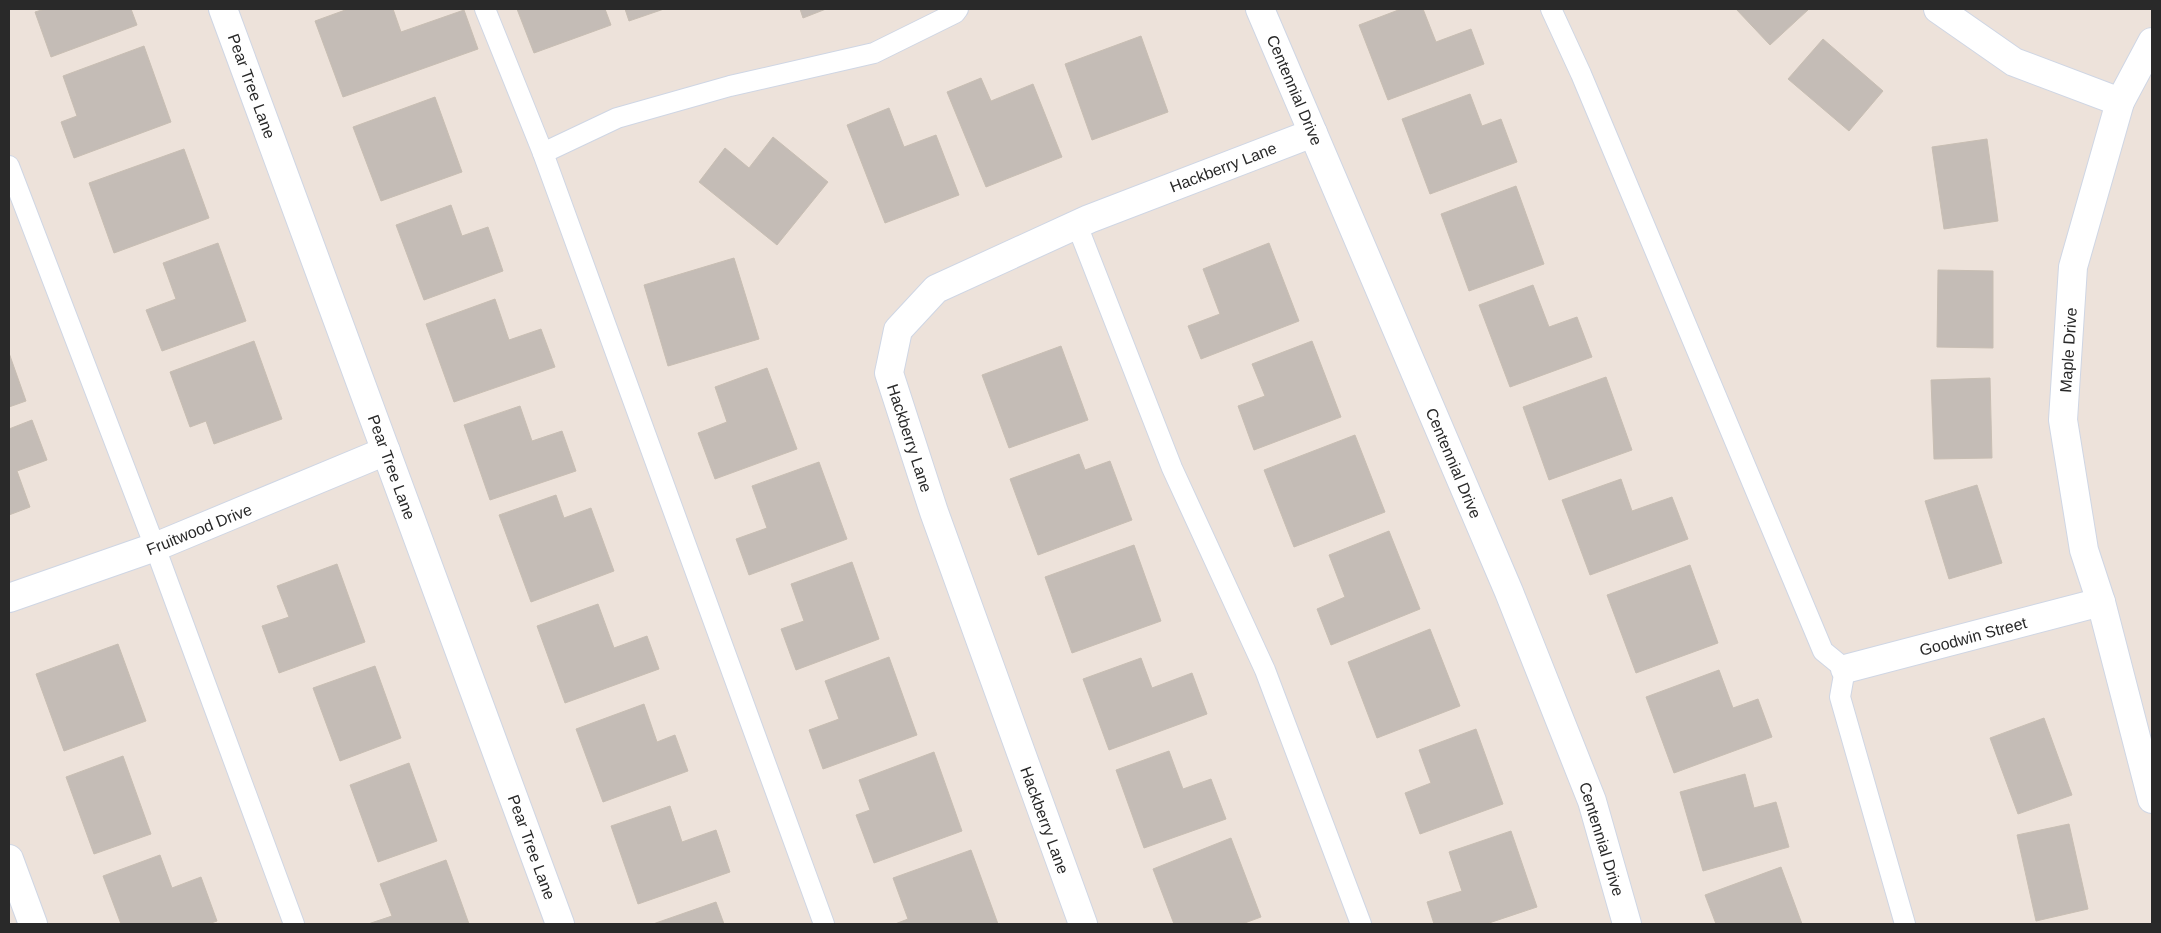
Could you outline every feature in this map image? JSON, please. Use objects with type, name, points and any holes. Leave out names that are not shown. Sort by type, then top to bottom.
[{"type":"street","name":"Pear Tree Lane","points":[[223,9],[560,924]]},
{"type":"street","name":"Centennial Drive","points":[[1260,9],[1506,584],[1592,801],[1627,924]]},
{"type":"street","points":[[1938,9],[2014,62],[2120,102]]},
{"type":"street","name":"Maple Drive","points":[[2152,42],[2120,102],[2074,267],[2062,420],[2084,550],[2102,602],[2152,799]]},
{"type":"street","name":"Hackberry Lane","points":[[1083,924],[934,512],[889,373],[898,330],[936,289],[1077,225],[1313,133]]},
{"type":"street","name":"Fruitwood Drive","points":[[9,598],[155,547],[386,451]]},
{"type":"street","name":"Goodwin Street","points":[[1845,669],[2102,602]]},
{"type":"street","points":[[9,858],[33,924]]},
{"type":"lane","points":[[485,9],[544,153],[824,924]]},
{"type":"lane","points":[[544,153],[617,118],[730,86],[874,53],[955,14],[958,9]]},
{"type":"lane","points":[[1551,9],[1585,83],[1823,651],[1845,669],[1840,697],[1905,924]]},
{"type":"lane","points":[[9,166],[155,547],[294,924]]},
{"type":"lane","points":[[1077,225],[1172,468],[1265,670],[1361,924]]},
{"type":"building","points":[[45,9],[131,9],[137,25],[51,57],[35,12]]},
{"type":"building","points":[[348,9],[393,9],[401,32],[464,10],[478,49],[343,97],[315,21]]},
{"type":"building","points":[[517,9],[605,9],[611,25],[534,53]]},
{"type":"building","points":[[625,9],[664,9],[629,21]]},
{"type":"building","points":[[800,9],[826,9],[803,18]]},
{"type":"building","points":[[1401,9],[1423,9],[1436,42],[1471,29],[1484,64],[1388,100],[1359,25]]},
{"type":"building","points":[[1736,9],[1809,9],[1770,45]]},
{"type":"building","points":[[1141,36],[1168,112],[1092,140],[1065,64]]},
{"type":"building","points":[[1823,39],[1883,91],[1849,131],[1788,79]]},
{"type":"building","points":[[144,46],[171,122],[74,158],[61,122],[77,116],[63,76]]},
{"type":"building","points":[[981,78],[991,101],[1033,84],[1062,157],[986,187],[947,92]]},
{"type":"building","points":[[1470,94],[1482,126],[1501,119],[1517,162],[1430,194],[1402,119]]},
{"type":"building","points":[[435,97],[462,172],[381,201],[353,127]]},
{"type":"building","points":[[889,108],[904,147],[936,135],[959,195],[885,223],[847,125]]},
{"type":"building","points":[[773,137],[828,182],[777,245],[699,182],[725,148],[749,168]]},
{"type":"building","points":[[1987,139],[1998,221],[1944,229],[1932,147]]},
{"type":"building","points":[[184,149],[209,218],[114,253],[89,183]]},
{"type":"building","points":[[1516,186],[1544,264],[1469,291],[1441,214]]},
{"type":"building","points":[[451,205],[462,236],[488,227],[503,271],[424,300],[396,225]]},
{"type":"building","points":[[218,243],[246,321],[162,351],[146,310],[176,299],[163,263]]},
{"type":"building","points":[[1269,243],[1299,321],[1201,359],[1188,326],[1220,314],[1203,269]]},
{"type":"building","points":[[734,258],[759,339],[668,366],[644,285]]},
{"type":"building","points":[[1938,270],[1993,271],[1993,348],[1937,347]]},
{"type":"building","points":[[1533,285],[1549,327],[1577,317],[1592,357],[1510,387],[1479,305]]},
{"type":"building","points":[[495,299],[509,340],[541,329],[555,367],[454,402],[426,324]]},
{"type":"building","points":[[254,341],[282,419],[214,444],[206,421],[190,427],[170,372]]},
{"type":"building","points":[[1312,341],[1341,417],[1254,450],[1238,406],[1265,396],[1252,364]]},
{"type":"building","points":[[1061,346],[1088,420],[1009,448],[982,375]]},
{"type":"building","points":[[9,353],[26,401],[9,407]]},
{"type":"building","points":[[767,368],[797,449],[715,479],[698,433],[727,422],[715,387]]},
{"type":"building","points":[[1606,377],[1632,450],[1549,480],[1523,407]]},
{"type":"building","points":[[1990,378],[1992,458],[1934,459],[1931,380]]},
{"type":"building","points":[[520,406],[532,441],[562,431],[576,471],[490,500],[464,425]]},
{"type":"building","points":[[32,420],[47,460],[17,471],[30,507],[9,515],[9,429]]},
{"type":"building","points":[[1355,435],[1385,512],[1294,547],[1264,470]]},
{"type":"building","points":[[1079,454],[1085,470],[1110,461],[1132,520],[1038,555],[1010,479]]},
{"type":"building","points":[[819,462],[847,539],[749,575],[736,539],[767,528],[752,486]]},
{"type":"building","points":[[1621,479],[1632,511],[1672,497],[1688,539],[1590,575],[1562,500]]},
{"type":"building","points":[[1977,485],[2002,563],[1949,579],[1925,501]]},
{"type":"building","points":[[556,495],[564,518],[591,508],[614,571],[531,602],[499,515]]},
{"type":"building","points":[[1389,531],[1420,609],[1331,645],[1317,609],[1345,597],[1329,555]]},
{"type":"building","points":[[1134,545],[1161,621],[1072,653],[1045,577]]},
{"type":"building","points":[[852,562],[879,639],[796,670],[781,629],[804,621],[791,584]]},
{"type":"building","points":[[337,564],[365,642],[279,673],[262,626],[289,617],[277,586]]},
{"type":"building","points":[[1690,565],[1718,643],[1636,673],[1607,595]]},
{"type":"building","points":[[598,604],[614,648],[647,636],[659,669],[565,703],[537,626]]},
{"type":"building","points":[[1430,629],[1460,706],[1377,738],[1348,662]]},
{"type":"building","points":[[118,644],[146,721],[64,751],[36,674]]},
{"type":"building","points":[[889,657],[917,735],[823,769],[809,730],[839,719],[825,681]]},
{"type":"building","points":[[1141,658],[1152,688],[1192,673],[1207,714],[1109,750],[1083,679]]},
{"type":"building","points":[[375,666],[401,738],[340,761],[313,688]]},
{"type":"building","points":[[1719,670],[1733,708],[1758,699],[1772,737],[1674,773],[1646,697]]},
{"type":"building","points":[[644,704],[657,742],[675,735],[688,771],[603,802],[576,729]]},
{"type":"building","points":[[2044,718],[2072,795],[2018,814],[1990,738]]},
{"type":"building","points":[[1476,729],[1503,804],[1420,834],[1405,793],[1431,783],[1419,750]]},
{"type":"building","points":[[1169,751],[1183,789],[1211,779],[1226,819],[1144,848],[1116,770]]},
{"type":"building","points":[[934,752],[962,831],[874,863],[856,815],[870,810],[859,780]]},
{"type":"building","points":[[123,756],[151,834],[94,854],[66,777]]},
{"type":"building","points":[[409,763],[437,841],[378,862],[350,785]]},
{"type":"building","points":[[1745,774],[1754,808],[1776,802],[1789,847],[1703,871],[1680,792]]},
{"type":"building","points":[[670,806],[682,842],[716,830],[730,872],[638,904],[611,826]]},
{"type":"building","points":[[2069,824],[2088,909],[2036,921],[2017,835]]},
{"type":"building","points":[[1511,831],[1537,907],[1486,924],[1434,924],[1427,902],[1462,891],[1449,852]]},
{"type":"building","points":[[1231,838],[1261,917],[1242,924],[1174,924],[1153,869]]},
{"type":"building","points":[[971,850],[998,924],[895,924],[908,919],[893,878]]},
{"type":"building","points":[[160,855],[172,888],[201,877],[217,921],[208,924],[121,924],[103,876]]},
{"type":"building","points":[[446,860],[469,924],[368,924],[392,916],[380,884]]},
{"type":"building","points":[[1781,867],[1802,924],[1716,924],[1705,895]]},
{"type":"building","points":[[716,902],[724,924],[653,924]]}]
